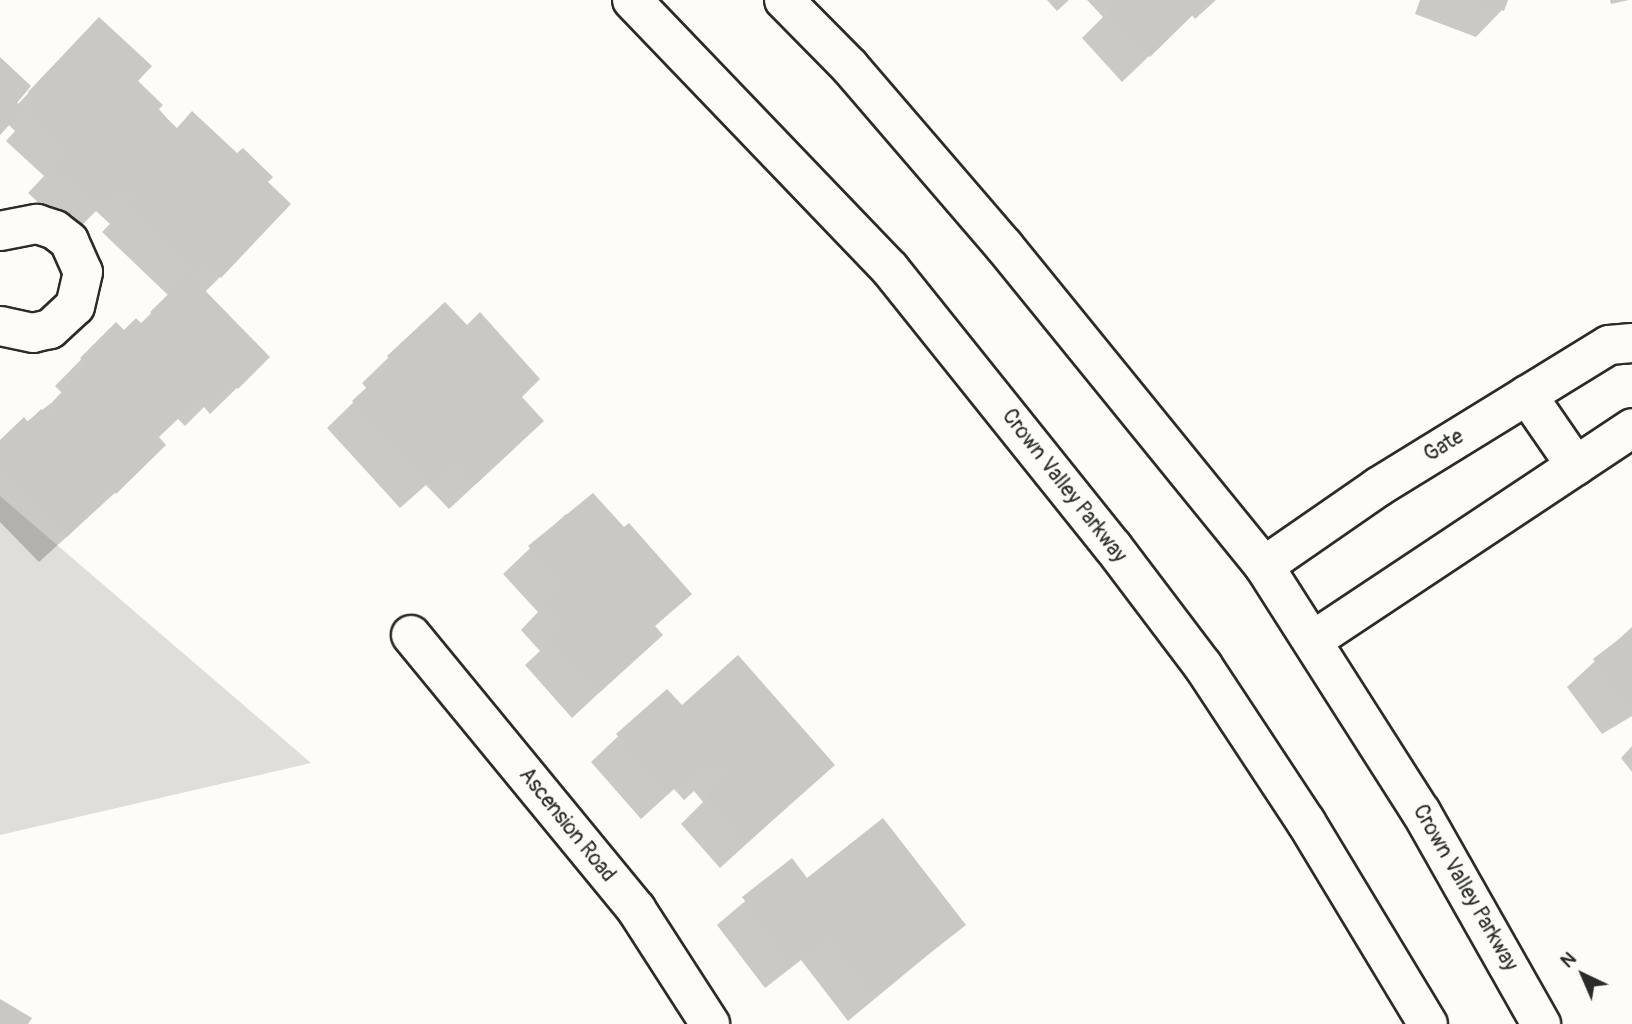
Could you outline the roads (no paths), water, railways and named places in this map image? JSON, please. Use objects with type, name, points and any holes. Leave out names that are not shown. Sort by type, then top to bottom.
[{"type":"main road","name":"Crown Valley Parkway","points":[[632,0],[890,269],[1113,547],[1203,666],[1306,822],[1429,1024]]},
{"type":"main road","name":"Crown Valley Parkway","points":[[784,0],[850,67],[1004,246],[1264,566],[1315,639],[1478,908],[1541,1024]]},
{"type":"main road","points":[[0,231],[28,224],[55,230],[69,241],[83,272],[75,306],[50,329],[33,333],[0,326]]},
{"type":"main road","name":"Gate","points":[[1264,566],[1378,487],[1609,345],[1632,343]]},
{"type":"main road","points":[[1527,395],[1576,466]]},
{"type":"main road","points":[[1315,639],[1632,428]]},
{"type":"main road","name":"Ascension Road","points":[[411,635],[636,909],[710,1024]]}]
